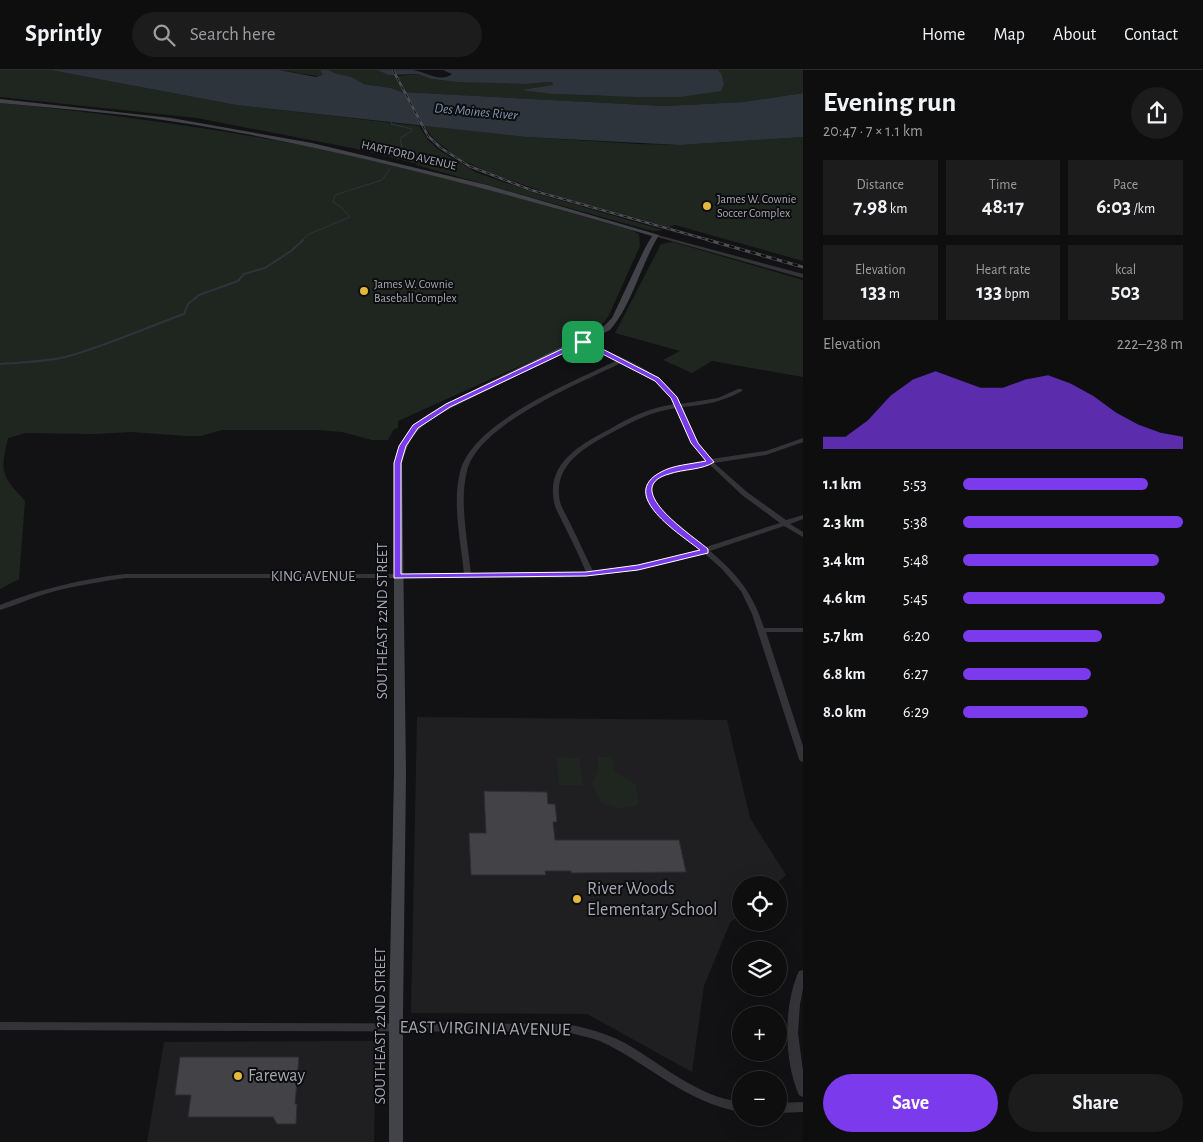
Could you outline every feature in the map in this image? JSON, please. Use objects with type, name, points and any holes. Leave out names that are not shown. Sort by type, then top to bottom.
[{"type":"street","name":"HARTFORD AVENUE","points":[[0,101],[171,119],[284,139],[456,178],[803,276]]},
{"type":"street","name":"SOUTHEAST 22ND STREET","points":[[396,1142],[400,774],[397,576],[398,463],[403,446],[416,427],[448,406],[603,331],[615,319],[656,235]]},
{"type":"street","points":[[583,342],[657,380],[667,388],[679,406],[694,443],[711,462],[746,492],[803,535]]},
{"type":"street","points":[[468,576],[461,488],[464,470],[469,458],[483,439],[510,418],[621,361]]},
{"type":"street","points":[[591,574],[557,503],[555,492],[556,480],[564,464],[575,452],[626,422],[655,410],[709,402],[731,396],[740,390]]},
{"type":"street","points":[[803,440],[768,453],[664,472],[653,480],[648,489],[650,500],[657,510],[725,567],[752,603],[803,759]]},
{"type":"street","name":"KING AVENUE","points":[[0,608],[62,586],[125,576],[550,576],[591,574],[654,564],[706,551],[803,517]]},
{"type":"street","points":[[761,630],[803,630]]},
{"type":"street","points":[[803,974],[793,1006],[791,1035],[794,1059],[803,1092]]},
{"type":"street","name":"EAST VIRGINIA AVENUE","points":[[0,1026],[548,1027],[586,1032],[624,1049],[700,1095],[732,1105]]},
{"type":"street","points":[[787,1108],[803,1107]]},
{"type":"shaded area","points":[[0,70],[50,70],[236,105],[419,126],[428,140],[439,150],[475,172],[535,193],[663,230],[645,229],[417,164],[357,149],[197,118],[0,97]]},
{"type":"shaded area","points":[[279,70],[384,70],[398,76],[418,74],[431,79],[447,81],[525,84],[550,82],[553,83],[552,85],[522,90],[571,95],[680,97],[721,73],[718,70],[803,70],[803,93],[743,102],[665,106],[402,92],[391,88]]},
{"type":"shaded area","name":"James W. Cownie Baseball Complex","points":[[0,103],[125,117],[208,129],[370,159],[631,230],[639,234],[640,246],[609,315],[600,327],[582,338],[398,421],[398,428],[394,429],[388,440],[372,440],[342,432],[317,430],[222,430],[201,436],[131,432],[96,434],[26,433],[8,438],[4,459],[4,472],[11,485],[25,501],[19,579],[0,589]]},
{"type":"shaded area","name":"James W. Cownie Soccer Complex","points":[[423,125],[525,137],[639,144],[680,145],[803,137],[803,261],[675,225],[669,227],[556,196],[490,173],[458,158],[434,139]]},
{"type":"shaded area","points":[[673,242],[803,280],[803,377],[712,361],[692,373],[663,360],[680,351],[615,333],[661,244]]},
{"type":"shaded area","name":"River Woods Elementary School","points":[[417,717],[727,720],[750,818],[786,875],[732,876],[732,921],[704,986],[692,1072],[587,1014],[411,1013]]},
{"type":"shaded area","points":[[556,757],[579,758],[583,785],[559,785]]},
{"type":"shaded area","points":[[598,757],[612,757],[615,771],[636,785],[639,802],[635,807],[618,808],[601,803],[592,783],[598,771]]},
{"type":"shaded area","points":[[376,1041],[374,1142],[147,1142],[164,1042]]},
{"type":"water","name":"Des Moines River","points":[[50,70],[279,70],[316,77],[323,75],[320,70],[328,70],[351,77],[364,84],[391,88],[402,92],[665,106],[743,102],[803,93],[803,137],[680,145],[525,137],[236,105]]},
{"type":"water","points":[[377,70],[413,70],[443,77],[452,74],[443,70],[718,70],[721,73],[724,84],[721,91],[680,97],[552,94],[521,90],[552,85],[553,83],[550,82],[525,84],[457,82],[431,79],[418,74],[389,75]]},
{"type":"building","name":"River Woods Elementary School","points":[[484,791],[547,792],[548,804],[555,804],[557,822],[553,822],[555,840],[679,840],[686,872],[571,873],[571,871],[545,871],[546,875],[471,875],[469,833],[486,833]]},
{"type":"building","name":"Fareway","points":[[180,1057],[299,1057],[295,1104],[297,1104],[296,1124],[277,1124],[273,1117],[188,1117],[191,1095],[175,1095]]},
{"type":"waterway","points":[[392,121],[391,124],[412,129],[412,131],[400,138],[402,148],[395,157]]},
{"type":"waterway","points":[[301,241],[309,234],[350,217],[341,207],[333,202],[335,195],[382,180],[390,169]]},
{"type":"waterway","points":[[0,364],[44,361],[84,352],[184,314],[188,304],[199,295],[238,281],[244,274],[265,268],[291,251],[303,240]]},
{"type":"railway","points":[[393,70],[428,136],[441,148],[469,166],[531,190],[712,241]]},
{"type":"railway","points":[[708,240],[803,267]]},
{"type":"place","name":"James W. Cownie Soccer Complex","points":[[707,206]]},
{"type":"place","name":"James W. Cownie Baseball Complex","points":[[364,291]]},
{"type":"place","name":"River Woods Elementary School","points":[[577,899]]},
{"type":"place","name":"Fareway","points":[[238,1076]]},
{"type":"route","points":[[583,342],[636,367],[657,380],[674,397],[694,443],[711,462],[664,472],[653,480],[648,489],[650,500],[657,510],[706,551],[638,568],[586,574],[559,576],[397,576],[398,463],[403,446],[416,427],[448,406],[583,342]]}]
